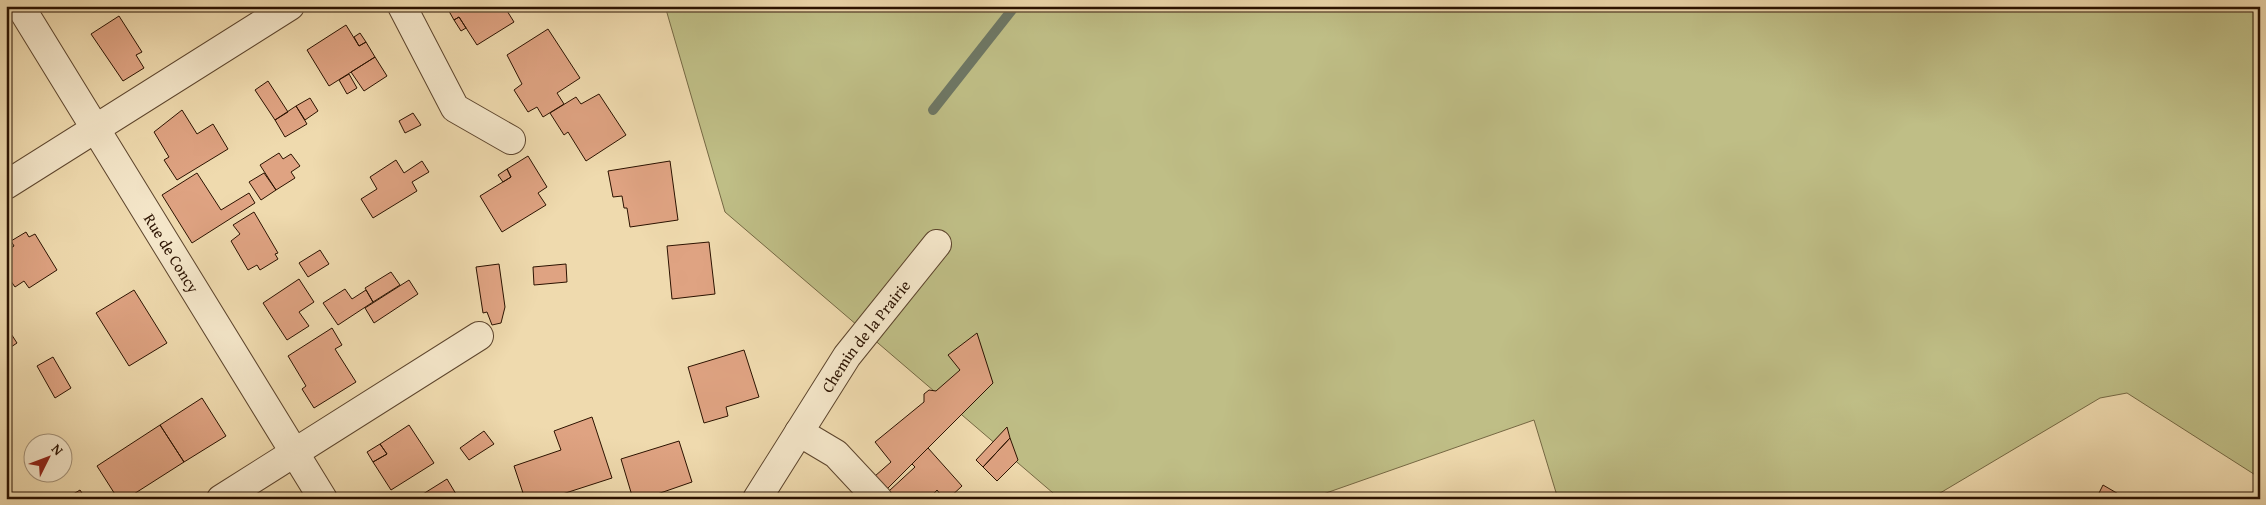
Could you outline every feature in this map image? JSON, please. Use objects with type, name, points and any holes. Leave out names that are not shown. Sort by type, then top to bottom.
[{"type":"street","name":"Rue de Concy","points":[[20,6],[323,499]]},
{"type":"street","points":[[6,185],[290,6]]},
{"type":"street","points":[[402,6],[456,108],[511,140]]},
{"type":"street","name":"Chemin de la Prairie","points":[[757,499],[847,356],[937,244]]},
{"type":"street","points":[[222,499],[479,336]]},
{"type":"street","points":[[799,432],[836,454],[878,499]]},
{"type":"shaded area","points":[[665,6],[2260,6],[2260,478],[2127,393],[2100,398],[1930,499],[1558,499],[1534,420],[1309,499],[1060,499],[725,212]]},
{"type":"building","points":[[446,6],[504,6],[514,22],[477,45],[459,17],[454,20]]},
{"type":"building","points":[[119,16],[142,52],[136,55],[144,68],[123,81],[91,34]]},
{"type":"building","points":[[459,17],[466,28],[461,31],[454,20]]},
{"type":"building","points":[[346,25],[359,46],[366,42],[375,57],[329,86],[307,50]]},
{"type":"building","points":[[548,29],[580,78],[557,93],[564,104],[543,117],[537,107],[528,112],[514,90],[522,84],[507,55]]},
{"type":"building","points":[[360,33],[366,42],[359,46],[354,37]]},
{"type":"building","points":[[375,57],[387,76],[364,91],[351,72]]},
{"type":"building","points":[[349,74],[357,88],[347,94],[339,80]]},
{"type":"building","points":[[268,81],[288,112],[275,120],[255,90]]},
{"type":"building","points":[[599,94],[626,135],[586,161],[568,132],[564,135],[550,113],[576,97],[581,104]]},
{"type":"building","points":[[310,98],[318,111],[305,120],[296,106]]},
{"type":"building","points":[[296,106],[307,124],[285,137],[275,120]]},
{"type":"building","points":[[182,110],[197,134],[213,124],[228,149],[177,180],[164,160],[169,157],[154,132]]},
{"type":"building","points":[[413,113],[421,125],[405,133],[399,121]]},
{"type":"building","points":[[279,153],[283,159],[291,154],[300,166],[291,172],[295,178],[276,190],[260,165]]},
{"type":"building","points":[[528,156],[547,187],[538,193],[546,205],[502,232],[480,196],[511,177],[507,169]]},
{"type":"building","points":[[396,160],[404,173],[422,161],[429,172],[412,182],[417,191],[373,218],[361,199],[377,189],[370,177]]},
{"type":"building","points":[[670,161],[678,220],[630,227],[627,208],[624,208],[622,196],[613,197],[608,171]]},
{"type":"building","points":[[507,169],[511,177],[503,182],[498,175]]},
{"type":"building","points":[[197,173],[221,210],[249,193],[255,203],[192,243],[162,195]]},
{"type":"building","points":[[264,173],[276,190],[261,200],[249,182]]},
{"type":"building","points":[[254,212],[278,253],[275,254],[278,259],[260,270],[257,265],[248,270],[231,241],[240,234],[233,225]]},
{"type":"building","points":[[26,232],[29,237],[35,234],[57,270],[29,288],[24,281],[15,287],[6,274],[6,262],[11,259],[6,251],[14,246],[11,241]]},
{"type":"building","points":[[709,242],[715,294],[672,299],[667,246]]},
{"type":"building","points":[[320,250],[329,264],[308,277],[299,263]]},
{"type":"building","points":[[499,264],[505,307],[501,323],[492,325],[487,312],[483,313],[476,267]]},
{"type":"building","points":[[566,264],[567,282],[534,285],[533,267]]},
{"type":"building","points":[[391,272],[400,285],[373,302],[365,288]]},
{"type":"building","points":[[299,279],[314,302],[299,312],[309,326],[287,340],[263,303]]},
{"type":"building","points":[[409,280],[418,294],[374,323],[365,308]]},
{"type":"building","points":[[345,289],[352,299],[366,290],[373,302],[338,325],[323,303]]},
{"type":"building","points":[[134,290],[167,343],[129,366],[96,313]]},
{"type":"building","points":[[6,326],[17,343],[8,349],[6,345]]},
{"type":"building","points":[[332,328],[342,345],[335,349],[356,382],[314,408],[302,389],[306,386],[288,356]]},
{"type":"building","points":[[977,333],[993,383],[886,490],[875,476],[891,462],[875,442],[924,402],[924,394],[929,390],[936,391],[960,370],[948,355]]},
{"type":"building","points":[[744,350],[759,397],[726,407],[728,416],[704,423],[688,367]]},
{"type":"building","points":[[53,357],[71,388],[55,398],[37,366]]},
{"type":"building","points":[[202,398],[226,436],[184,462],[160,425]]},
{"type":"building","points":[[592,417],[612,478],[547,499],[525,499],[514,466],[561,450],[554,431]]},
{"type":"building","points":[[160,425],[184,462],[126,499],[118,499],[97,466]]},
{"type":"building","points":[[409,425],[434,463],[391,490],[373,462],[387,454],[380,444]]},
{"type":"building","points":[[1007,427],[1010,438],[983,467],[976,460]]},
{"type":"building","points":[[484,431],[494,444],[469,460],[460,448]]},
{"type":"building","points":[[1010,438],[1018,460],[997,481],[983,467]]},
{"type":"building","points":[[679,441],[692,482],[643,499],[633,499],[621,459]]},
{"type":"building","points":[[380,444],[387,454],[373,462],[367,452]]},
{"type":"building","points":[[928,448],[962,486],[948,499],[944,499],[937,490],[929,499],[897,499],[889,491],[915,467],[912,464]]},
{"type":"building","points":[[447,479],[459,499],[415,499]]},
{"type":"building","points":[[2103,485],[2127,499],[2096,499]]},
{"type":"building","points":[[80,490],[86,499],[65,499]]},
{"type":"waterway","points":[[933,110],[1015,6]]}]
